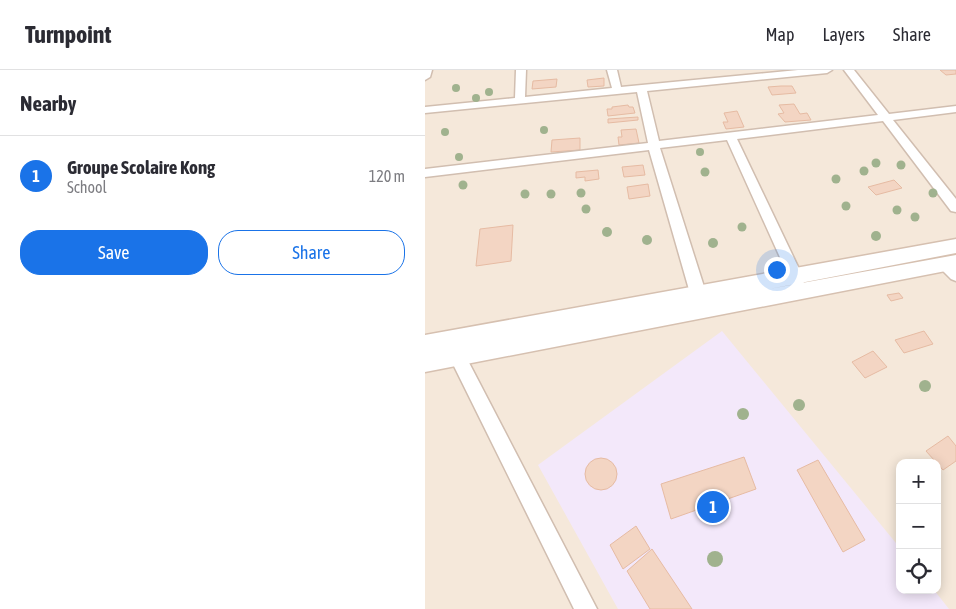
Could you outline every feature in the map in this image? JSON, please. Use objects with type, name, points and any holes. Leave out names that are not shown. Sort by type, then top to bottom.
[{"type":"main road","points":[[425,345],[456,348],[797,284],[956,246]]},
{"type":"main road","points":[[425,362],[456,348],[698,293],[952,267]]},
{"type":"street","points":[[425,77],[427,70]]},
{"type":"street","points":[[520,99],[521,70]]},
{"type":"street","points":[[613,70],[617,90]]},
{"type":"street","points":[[425,110],[641,88],[713,75],[827,70]]},
{"type":"street","points":[[849,70],[885,119],[956,208]]},
{"type":"street","points":[[641,88],[654,146],[698,293]]},
{"type":"street","points":[[425,173],[956,109]]},
{"type":"street","points":[[731,137],[797,284]]},
{"type":"street","points":[[456,348],[586,609]]},
{"type":"shaded area","points":[[425,70],[956,70],[956,609],[425,609]]},
{"type":"shaded area","points":[[722,331],[896,543],[896,594],[937,594],[949,609],[618,609],[538,465]]},
{"type":"building","points":[[940,70],[956,70],[956,74],[946,75]]},
{"type":"building","points":[[604,78],[604,86],[588,87],[587,80]]},
{"type":"building","points":[[557,79],[556,87],[532,89],[533,81]]},
{"type":"building","points":[[792,86],[796,93],[772,95],[768,87]]},
{"type":"building","points":[[794,104],[800,114],[807,113],[811,120],[785,122],[778,114],[784,113],[779,105]]},
{"type":"building","points":[[628,105],[633,107],[635,113],[608,116],[607,109]]},
{"type":"building","points":[[737,111],[744,127],[726,129],[723,122],[728,122],[724,113]]},
{"type":"building","points":[[638,117],[638,120],[608,123],[608,119]]},
{"type":"building","points":[[636,129],[639,143],[619,145],[618,137],[622,137],[621,130]]},
{"type":"building","points":[[580,138],[580,150],[551,152],[552,140]]},
{"type":"building","points":[[643,165],[645,175],[624,177],[622,167]]},
{"type":"building","points":[[598,170],[599,179],[585,181],[585,177],[576,178],[576,172]]},
{"type":"building","points":[[894,180],[902,188],[876,195],[868,187]]},
{"type":"building","points":[[648,184],[650,196],[629,199],[627,187]]},
{"type":"building","points":[[513,225],[511,261],[476,266],[480,229]]},
{"type":"building","points":[[899,293],[903,298],[891,301],[887,295]]},
{"type":"building","points":[[924,331],[933,344],[904,353],[895,340]]},
{"type":"building","points":[[873,351],[887,367],[865,378],[852,362]]},
{"type":"building","points":[[948,436],[956,446],[956,461],[943,470],[941,468],[941,459],[933,459],[926,451]]},
{"type":"building","points":[[744,457],[756,489],[671,519],[661,484]]},
{"type":"building","points":[[601,458],[612,463],[617,474],[612,485],[601,490],[590,485],[585,474],[590,463]]},
{"type":"building","points":[[818,460],[865,540],[843,552],[797,470]]},
{"type":"building","points":[[636,526],[650,549],[623,569],[610,545]]},
{"type":"building","points":[[652,549],[692,609],[650,609],[627,571]]},
{"type":"place","name":"Groupe Scolaire Kong","points":[[713,507]]}]
